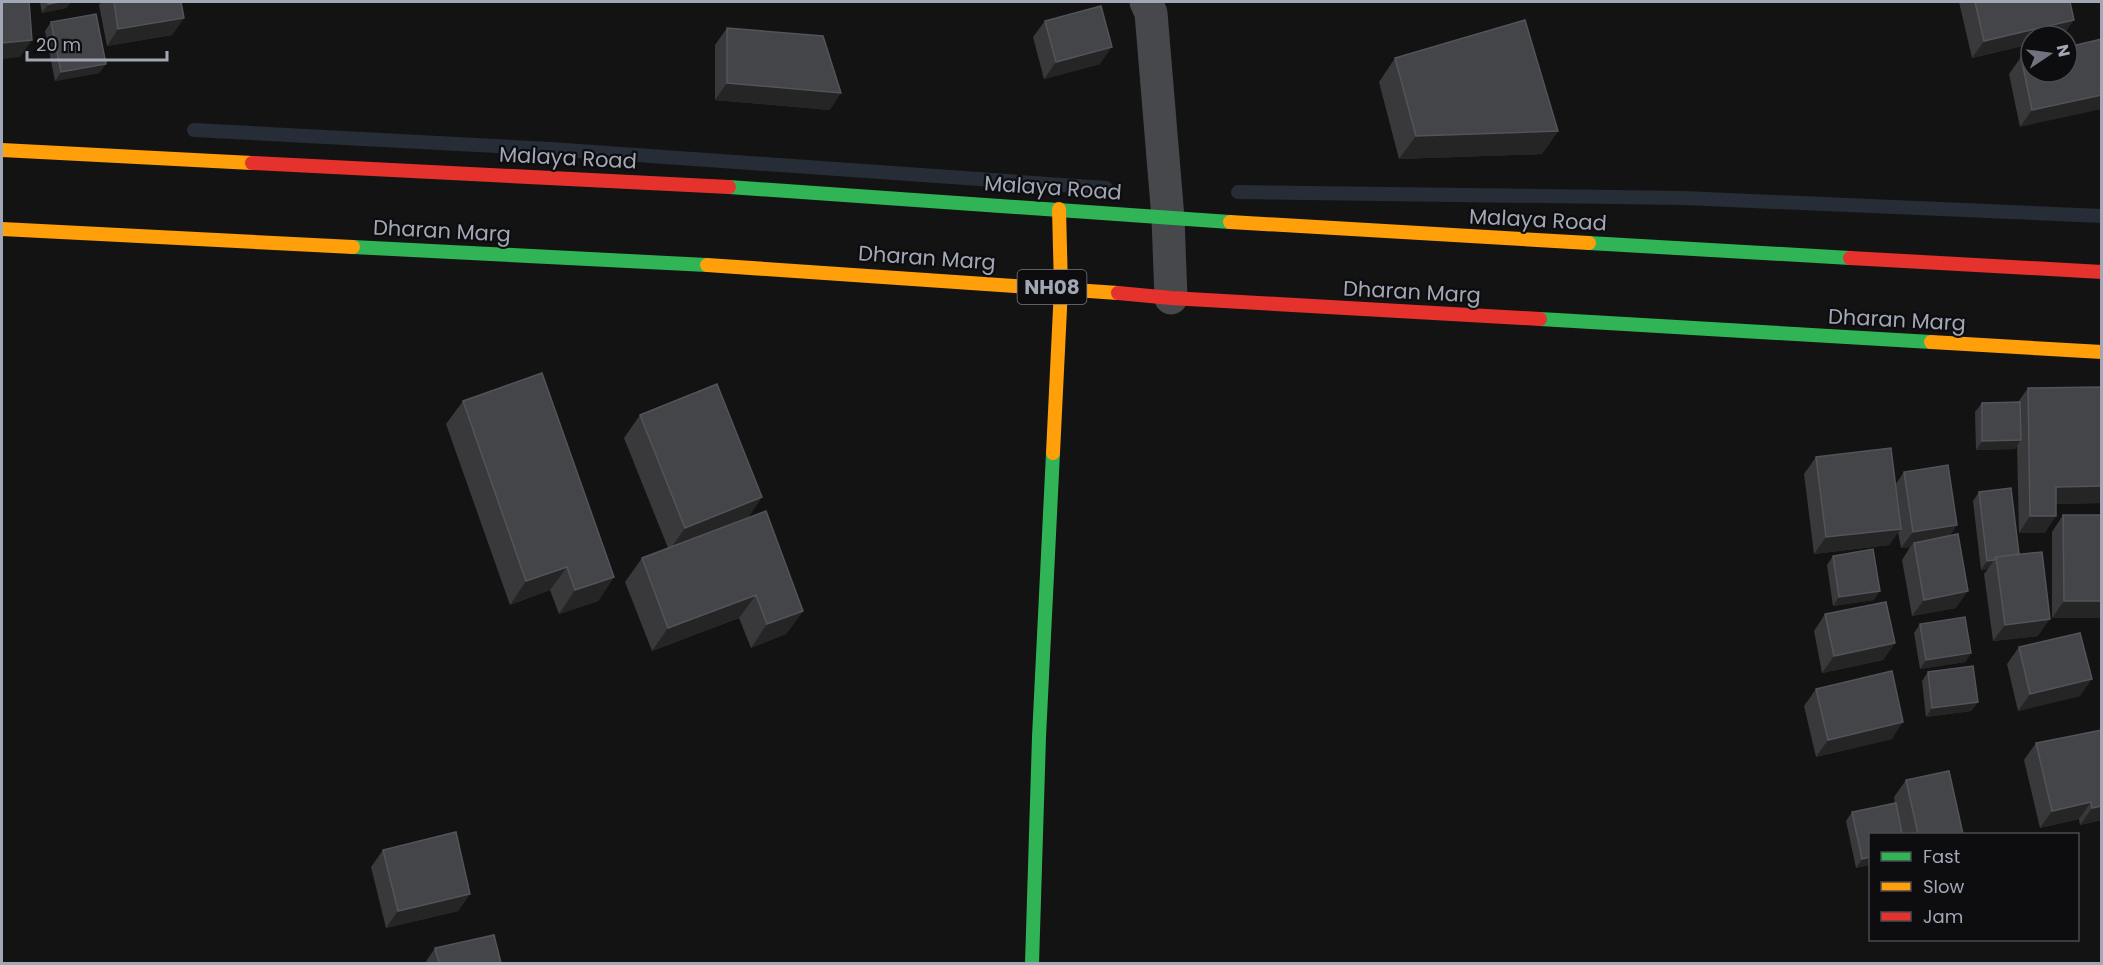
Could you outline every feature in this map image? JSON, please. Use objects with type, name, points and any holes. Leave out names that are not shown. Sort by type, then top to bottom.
[{"type":"main road","name":"Malaya Road","points":[[2,150],[758,188],[1168,218],[2102,272]]},
{"type":"main road","points":[[1032,963],[1039,737],[1061,288],[1059,209]]},
{"type":"main road","name":"Dharan Marg","points":[[2,229],[761,268],[1061,288],[1171,298],[2102,352]]},
{"type":"street","points":[[1146,2],[1151,13],[1168,218],[1171,298]]},
{"type":"building","points":[[2,2],[29,2],[32,40],[2,43]]},
{"type":"building","points":[[114,2],[181,2],[184,18],[118,29]]},
{"type":"building","points":[[1975,2],[2070,2],[2074,20],[2057,24],[2019,24],[2019,33],[1984,41]]},
{"type":"building","points":[[1101,6],[1112,47],[1056,62],[1045,21]]},
{"type":"building","points":[[96,14],[106,64],[61,72],[51,22]]},
{"type":"building","points":[[1525,20],[1558,131],[1416,136],[1395,58]]},
{"type":"building","points":[[727,28],[823,36],[841,93],[727,83]]},
{"type":"building","points":[[2102,39],[2102,95],[2032,110],[2027,84],[2079,84],[2079,44]]},
{"type":"building","points":[[542,373],[614,577],[575,590],[567,567],[526,581],[463,401]]},
{"type":"building","points":[[717,384],[762,497],[685,528],[640,415]]},
{"type":"building","points":[[2102,387],[2102,486],[2056,487],[2056,516],[2030,516],[2028,388]]},
{"type":"building","points":[[2020,402],[2021,440],[1982,441],[1982,403]]},
{"type":"building","points":[[1891,448],[1901,529],[1826,537],[1816,457]]},
{"type":"building","points":[[1948,465],[1957,525],[1913,532],[1904,472]]},
{"type":"building","points":[[2011,488],[2019,554],[1996,557],[1994,560],[1987,561],[1979,492]]},
{"type":"building","points":[[766,511],[803,611],[767,624],[756,595],[668,628],[642,558]]},
{"type":"building","points":[[2063,515],[2102,515],[2102,601],[2064,601]]},
{"type":"building","points":[[1958,534],[1968,591],[1924,600],[1914,543]]},
{"type":"building","points":[[1873,549],[1880,591],[1839,597],[1833,556]]},
{"type":"building","points":[[2042,552],[2050,619],[2005,625],[1996,557]]},
{"type":"building","points":[[1886,602],[1895,643],[1834,656],[1825,614]]},
{"type":"building","points":[[1965,617],[1971,653],[1926,660],[1920,624]]},
{"type":"building","points":[[2080,633],[2092,679],[2030,694],[2019,647]]},
{"type":"building","points":[[1973,666],[1978,702],[1932,708],[1928,672]]},
{"type":"building","points":[[1892,671],[1903,722],[1828,740],[1816,689]]},
{"type":"building","points":[[2102,730],[2102,806],[2092,808],[2091,802],[2052,811],[2036,743]]},
{"type":"building","points":[[1949,771],[1963,833],[1918,833],[1906,780]]},
{"type":"building","points":[[1896,803],[1902,833],[1869,833],[1869,857],[1862,859],[1852,812]]},
{"type":"building","points":[[456,832],[470,894],[398,911],[383,850]]},
{"type":"building","points":[[494,935],[501,963],[439,963],[435,948]]},
{"type":"waterway","points":[[194,130],[551,149],[1106,188]]},
{"type":"waterway","points":[[1238,192],[1684,198],[2102,216]]},
{"type":"traffic: fast","points":[[729,187],[1230,222]]},
{"type":"traffic: fast","points":[[1589,243],[1850,258]]},
{"type":"traffic: fast","points":[[353,247],[707,265]]},
{"type":"traffic: fast","points":[[1540,319],[1931,342]]},
{"type":"traffic: fast","points":[[1032,964],[1039,737],[1053,453]]},
{"type":"traffic: slow","points":[[2,150],[252,163]]},
{"type":"traffic: slow","points":[[1053,453],[1061,288],[1059,209]]},
{"type":"traffic: slow","points":[[1230,222],[1589,243]]},
{"type":"traffic: slow","points":[[2,229],[353,247]]},
{"type":"traffic: slow","points":[[707,265],[1118,293]]},
{"type":"traffic: slow","points":[[1931,342],[2102,352]]},
{"type":"traffic: jam","points":[[252,163],[729,187]]},
{"type":"traffic: jam","points":[[1850,258],[2102,272]]},
{"type":"traffic: jam","points":[[1118,293],[1540,319]]}]
